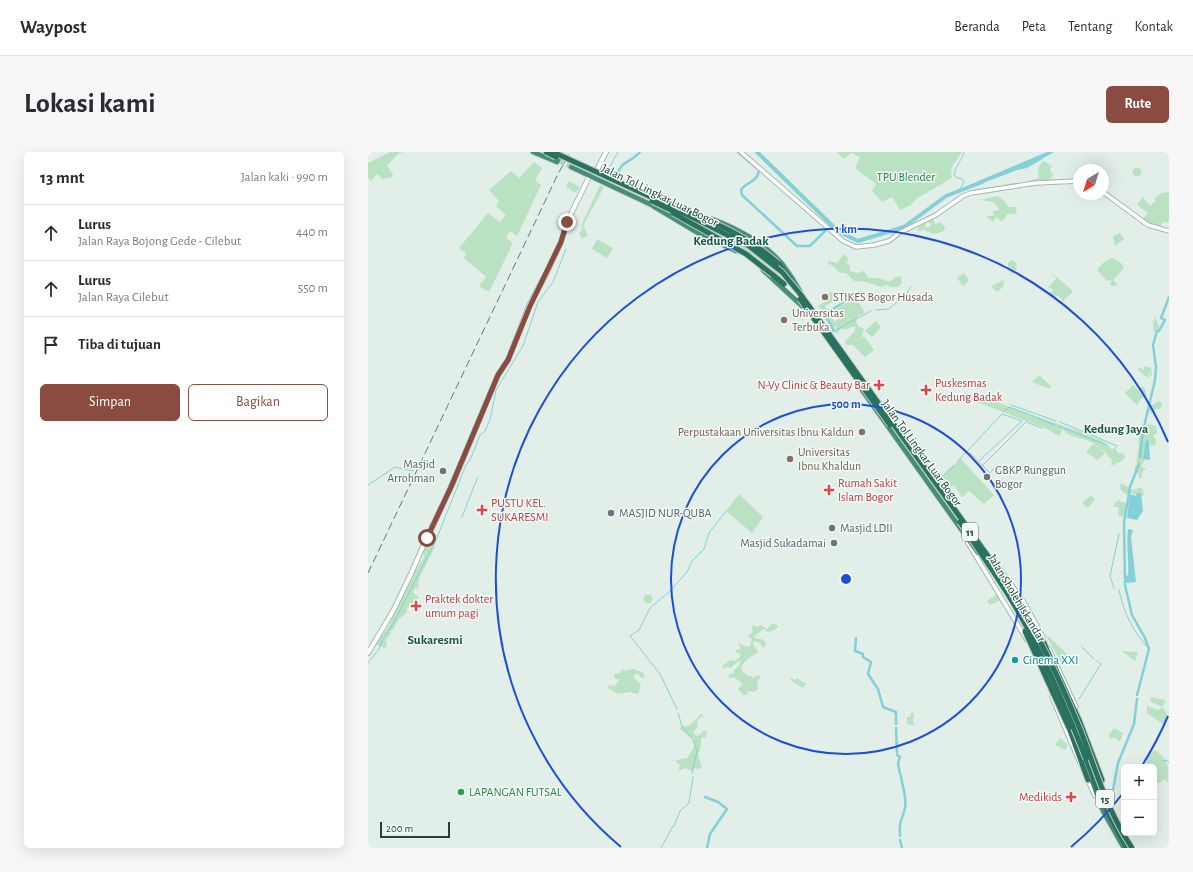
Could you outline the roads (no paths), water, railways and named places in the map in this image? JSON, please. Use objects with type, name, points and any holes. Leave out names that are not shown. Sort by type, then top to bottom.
[{"type":"highway","points":[[533,152],[557,162],[561,155],[556,152]]},
{"type":"highway","points":[[540,152],[554,158]]},
{"type":"highway","name":"Jalan Tol Lingkar Luar Bogor","points":[[546,152],[748,249],[785,280],[1003,581],[1049,672],[1069,716],[1101,799],[1126,848]]},
{"type":"highway","name":"Jalan Tol Lingkar Luar Bogor","points":[[556,152],[664,203],[749,246],[782,272],[801,295],[856,370],[1003,581],[1036,633],[1080,730],[1111,813],[1133,848]]},
{"type":"highway","points":[[592,178],[570,168],[569,163],[573,160],[597,170]]},
{"type":"highway","points":[[574,161],[597,170]]},
{"type":"highway","points":[[571,166],[592,178]]},
{"type":"highway","name":"Jalan Sholeh Iskandar","points":[[597,170],[673,205],[725,224],[755,241],[782,264],[866,391],[995,578],[1018,616],[1048,675],[1075,737],[1099,803],[1126,848]]},
{"type":"highway","name":"Jalan Sholeh Iskandar","points":[[592,178],[655,204],[680,219],[736,247],[754,258],[784,284],[799,302],[980,546],[1033,629],[1121,826]]},
{"type":"highway","points":[[664,203],[725,226],[753,243],[778,264],[793,283]]},
{"type":"highway","points":[[655,204],[746,254],[784,284]]},
{"type":"highway","name":"Jalan Sholeh Iskandar","points":[[655,204],[698,233],[750,259],[799,302]]},
{"type":"highway","name":"Jalan Sholeh Iskandar","points":[[673,205],[684,212],[743,240],[779,267],[799,290]]},
{"type":"highway","points":[[680,219],[684,212]]},
{"type":"highway","points":[[1003,581],[1017,595],[1043,641],[1079,720],[1102,780]]},
{"type":"highway","points":[[1003,581],[1069,728],[1090,781]]},
{"type":"highway","points":[[1075,737],[1080,735]]},
{"type":"highway","name":"Jalan Sholeh Iskandar","points":[[1126,836],[1133,848]]},
{"type":"main road","points":[[597,170],[606,152]]},
{"type":"main road","points":[[368,653],[393,611],[410,576],[489,399],[498,375],[506,365],[533,298],[561,242],[567,222],[592,178]]},
{"type":"street","points":[[741,152],[838,237],[856,247],[874,245],[889,241],[899,233],[936,215],[963,196],[975,192],[1035,183],[1073,181]]},
{"type":"street","points":[[1109,196],[1148,225],[1169,231]]},
{"type":"street","points":[[955,522],[1000,593],[1028,642],[1090,781]]},
{"type":"street","points":[[980,546],[997,564],[1025,604],[1040,632],[1074,704],[1092,748],[1106,794]]},
{"type":"water","points":[[1047,152],[1054,152],[1027,168],[1017,170],[978,185],[976,182]]},
{"type":"water","points":[[1146,440],[1149,441],[1150,460],[1143,459]]},
{"type":"water","points":[[1137,493],[1141,493],[1143,511],[1137,520],[1127,518],[1130,494],[1136,496]]},
{"type":"water","points":[[1128,529],[1133,530],[1131,537],[1136,582],[1126,583],[1126,576],[1128,575]]},
{"type":"waterway","points":[[607,172],[618,152]]},
{"type":"waterway","points":[[617,175],[621,166],[640,152]]},
{"type":"waterway","points":[[738,152],[759,170],[756,177],[743,187],[741,190],[742,195],[797,246],[810,246],[826,230]]},
{"type":"waterway","points":[[757,152],[839,232],[858,241],[904,227],[946,196],[982,182]]},
{"type":"waterway","points":[[958,192],[964,182],[961,178],[957,178],[954,175],[964,152]]},
{"type":"waterway","points":[[368,663],[379,649],[383,638],[393,624],[436,540],[466,465],[470,460],[480,435],[485,431],[490,420],[496,390],[523,346],[538,302],[553,282],[566,249]]},
{"type":"waterway","points":[[876,310],[889,309],[907,293],[911,287]]},
{"type":"waterway","points":[[834,331],[825,314],[860,292]]},
{"type":"waterway","points":[[1140,457],[1143,431],[1155,380],[1156,367],[1153,345],[1157,331],[1159,331],[1165,320],[1161,318],[1169,297]]},
{"type":"waterway","points":[[832,332],[871,311]]},
{"type":"waterway","points":[[1011,405],[1056,421]]},
{"type":"waterway","points":[[1003,412],[1009,407],[1028,414]]},
{"type":"waterway","points":[[957,462],[1002,414],[1022,421],[978,462]]},
{"type":"waterway","points":[[1031,415],[1035,417]]},
{"type":"waterway","points":[[1037,418],[1055,425]]},
{"type":"waterway","points":[[982,466],[1026,422],[1042,428]]},
{"type":"waterway","points":[[1060,422],[1117,446]]},
{"type":"waterway","points":[[1058,426],[1107,445]]},
{"type":"waterway","points":[[969,452],[990,473],[994,468]]},
{"type":"waterway","points":[[1125,583],[1124,523],[1130,487],[1139,464]]},
{"type":"waterway","points":[[937,482],[954,465]]},
{"type":"waterway","points":[[368,485],[395,467],[413,471]]},
{"type":"waterway","points":[[462,517],[478,477]]},
{"type":"waterway","points":[[677,709],[660,674],[630,636],[639,630],[650,608],[670,591],[687,572],[692,561],[704,549],[709,533],[726,511]]},
{"type":"waterway","points":[[1114,588],[1110,576],[1119,534]]},
{"type":"waterway","points":[[1125,585],[1132,615],[1145,638],[1149,649],[1137,695]]},
{"type":"waterway","points":[[1119,590],[1130,622],[1138,636],[1149,649]]},
{"type":"waterway","points":[[856,638],[855,651],[863,654],[863,657],[871,662],[868,674],[878,689],[883,707],[896,712],[896,724]]},
{"type":"waterway","points":[[1082,647],[1094,659]]},
{"type":"waterway","points":[[1079,699],[1101,664],[1097,661]]},
{"type":"waterway","points":[[1108,797],[1113,790],[1118,763],[1134,724],[1137,699]]},
{"type":"waterway","points":[[678,713],[682,726],[693,740],[697,751],[692,773]]},
{"type":"waterway","points":[[896,728],[897,753]]},
{"type":"waterway","points":[[897,755],[900,757],[898,763],[900,774]]},
{"type":"waterway","points":[[1163,761],[1167,760],[1169,763]]},
{"type":"waterway","points":[[900,836],[900,823],[905,808],[905,796],[901,776]]},
{"type":"waterway","points":[[661,848],[674,826],[680,811],[689,803],[693,777]]},
{"type":"waterway","points":[[705,797],[718,802],[727,809],[710,834],[707,848]]},
{"type":"waterway","points":[[900,840],[902,848]]},
{"type":"tunnel","points":[[555,159],[571,167]]},
{"type":"railway","points":[[368,573],[558,174],[570,152]]},
{"type":"place","name":"STIKES Bogor Husada","points":[[825,297]]},
{"type":"place","name":"Universitas Terbuka","points":[[784,320]]},
{"type":"place","name":"N-Vy Clinic & Beauty Bar","points":[[879,385]]},
{"type":"place","name":"Puskesmas Kedung Badak","points":[[926,390]]},
{"type":"place","name":"Perpustakaan Universitas Ibnu Kaldun","points":[[862,432]]},
{"type":"place","name":"Universitas Ibnu Khaldun","points":[[790,459]]},
{"type":"place","name":"Masjid Arrohman","points":[[443,471]]},
{"type":"place","name":"GBKP Runggun Bogor","points":[[987,477]]},
{"type":"place","name":"Rumah Sakit Islam Bogor","points":[[829,490]]},
{"type":"place","name":"PUSTU KEL. SUKARESMI","points":[[482,510]]},
{"type":"place","name":"MASJID NUR-QUBA","points":[[611,513]]},
{"type":"place","name":"Masjid LDII","points":[[832,528]]},
{"type":"place","name":"Masjid Sukadamai","points":[[834,543]]},
{"type":"place","name":"Praktek dokter umum pagi","points":[[416,606]]},
{"type":"place","name":"Cinema XXI","points":[[1015,660]]},
{"type":"place","name":"LAPANGAN FUTSAL","points":[[461,792]]},
{"type":"place","name":"Medikids","points":[[1071,797]]},
{"type":"district","name":"Kedung Badak","points":[[731,241]]},
{"type":"district","name":"Kedung Jaya","points":[[1116,429]]},
{"type":"district","name":"Sukaresmi","points":[[435,640]]},
{"type":"park label","name":"TPU Blender","points":[[906,177]]}]
